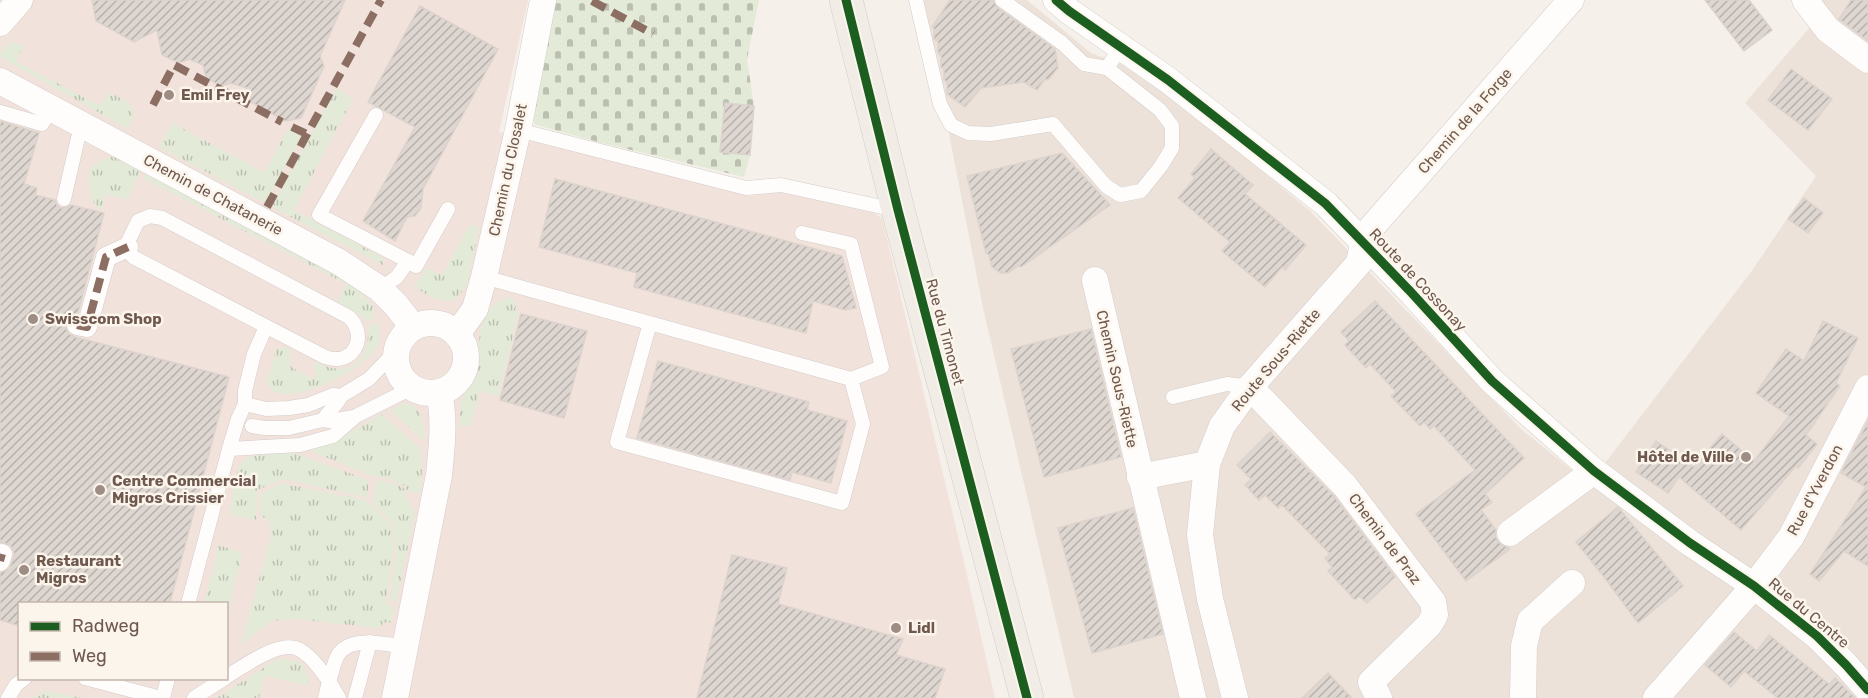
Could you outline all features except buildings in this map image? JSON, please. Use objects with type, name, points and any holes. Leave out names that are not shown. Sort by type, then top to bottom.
[{"type":"main road","name":"Rue du Timonet","points":[[846,0],[898,210],[1023,689]]},
{"type":"street","points":[[0,23],[20,0]]},
{"type":"street","name":"Chemin du Closalet","points":[[457,334],[475,309],[484,277],[518,130],[543,0]]},
{"type":"street","name":"Route de Cossonay","points":[[1056,0],[1114,58],[1168,80],[1326,204],[1492,381],[1594,471],[1690,543],[1754,586]]},
{"type":"street","name":"Chemin de la Forge","points":[[1363,244],[1372,227],[1571,0]]},
{"type":"street","points":[[1804,0],[1828,30],[1868,60]]},
{"type":"street","name":"Chemin de Chatanerie","points":[[0,81],[339,262],[380,289],[413,327]]},
{"type":"street","name":"Route Sous-Riette","points":[[1235,698],[1210,599],[1200,535],[1207,464],[1222,426],[1250,387],[1359,263],[1363,244]]},
{"type":"street","points":[[77,325],[87,327],[106,257],[128,247]]},
{"type":"street","name":"Chemin Sous-Riette","points":[[1095,280],[1193,698]]},
{"type":"street","points":[[422,323],[441,324],[457,334],[464,345],[465,368],[459,379],[450,387],[439,393],[420,392],[404,381],[398,373],[395,352],[405,333],[422,323]]},
{"type":"street","name":"Chemin de Praz","points":[[1250,387],[1345,486],[1433,602],[1435,615],[1429,625],[1371,682],[1379,698]]},
{"type":"street","name":"Rue d'Yverdon","points":[[1754,586],[1791,537],[1868,388]]},
{"type":"street","points":[[395,698],[439,474],[442,403],[439,393]]},
{"type":"street","points":[[1140,477],[1207,464]]},
{"type":"street","points":[[1510,533],[1594,471]]},
{"type":"street","points":[[1523,698],[1524,646],[1530,621],[1572,583]]},
{"type":"street","points":[[1656,698],[1754,586]]},
{"type":"street","name":"Rue du Centre","points":[[1754,586],[1817,636],[1868,690]]},
{"type":"street","points":[[1180,647],[1220,639]]},
{"type":"lane","points":[[916,0],[940,104],[951,125],[968,133],[991,134],[1053,124],[1106,186],[1120,195],[1141,190],[1161,166],[1172,148],[1172,126],[1114,58],[1083,64],[1062,43],[1002,0]]},
{"type":"lane","points":[[0,112],[42,124],[51,109]]},
{"type":"lane","points":[[376,115],[319,215],[416,267],[448,209]]},
{"type":"lane","points":[[64,199],[78,138],[84,127]]},
{"type":"lane","points":[[518,130],[746,188],[781,185],[898,210]]},
{"type":"lane","points":[[150,216],[162,218],[349,317],[357,327],[359,341],[355,350],[346,357],[332,360],[266,327],[133,257],[127,244],[138,220],[150,216]]},
{"type":"lane","points":[[484,277],[851,379],[882,367],[851,244],[801,233]]},
{"type":"lane","points":[[380,289],[397,277],[408,261]]},
{"type":"lane","points":[[650,323],[617,442],[842,503],[863,424],[851,379]]},
{"type":"lane","points":[[188,602],[229,449],[245,404],[245,391],[254,354],[266,327]]},
{"type":"lane","points":[[245,404],[266,409],[290,408],[308,405],[333,396],[341,396],[369,379],[395,352]]},
{"type":"lane","points":[[1173,397],[1227,384],[1250,387]]},
{"type":"lane","points":[[229,449],[300,445],[318,441],[333,436],[356,416],[412,388]]},
{"type":"lane","points":[[323,420],[329,410],[337,405],[341,396]]},
{"type":"lane","points":[[252,426],[289,428],[323,420],[330,421],[356,416]]},
{"type":"lane","points":[[325,698],[339,653],[350,646],[370,642],[405,647]]},
{"type":"lane","points":[[355,698],[370,642]]},
{"type":"lane","points":[[228,677],[277,648],[288,646],[300,650],[315,662],[339,698]]},
{"type":"lane","points":[[8,698],[16,685],[22,680]]},
{"type":"lane","points":[[110,682],[162,698],[167,680]]},
{"type":"lane","points":[[194,698],[223,680]]},
{"type":"shaded area","points":[[0,0],[528,0],[499,132],[749,196],[780,191],[874,213],[882,218],[995,698],[0,698]]},
{"type":"shaded area","points":[[923,0],[1027,0],[1091,53],[1143,72],[1310,211],[1522,430],[1589,484],[1751,272],[1816,176],[1745,103],[1810,27],[1791,0],[1868,0],[1868,698],[1074,698],[983,308]]},
{"type":"green space","points":[[551,0],[759,0],[747,59],[754,106],[750,155],[744,177],[537,125],[527,114]]},
{"type":"green space","points":[[11,42],[24,46],[16,61],[100,106],[108,92],[127,102],[133,114],[128,129],[0,57],[3,49]]},
{"type":"green space","points":[[336,88],[353,99],[294,210],[383,258],[383,265],[274,208],[273,203]]},
{"type":"green space","points":[[172,123],[264,172],[289,127],[303,134],[268,199],[263,202],[159,147]]},
{"type":"green space","points":[[109,157],[117,157],[141,170],[127,200],[106,194],[102,210],[93,201],[89,190],[89,178],[91,167]]},
{"type":"green space","points":[[147,172],[334,272],[361,292],[375,309],[372,313],[374,318],[367,321],[337,302],[346,284],[143,178]]},
{"type":"green space","points":[[470,224],[479,228],[467,285],[455,300],[433,298],[424,293],[415,286],[426,268],[442,275]]},
{"type":"green space","points":[[511,297],[516,305],[515,311],[519,312],[498,397],[480,390],[471,426],[459,425],[461,400],[475,368],[485,315],[497,302]]},
{"type":"green space","points":[[376,323],[380,341],[374,352],[345,374],[306,391],[288,394],[275,392],[267,383],[276,350],[282,347],[290,347],[291,367],[316,380],[314,361],[338,369],[355,364],[365,349],[369,325]]},
{"type":"green space","points":[[404,403],[410,404],[418,411],[425,438],[422,439],[391,411]]},
{"type":"green space","points":[[381,414],[421,449],[420,495],[388,479],[369,475],[309,450],[332,443]]},
{"type":"green space","points":[[292,452],[368,480],[368,498],[284,479],[257,490],[256,520],[229,514],[239,465],[248,457]]},
{"type":"green space","points":[[376,480],[403,487],[415,514],[396,603],[390,599],[396,551],[393,522],[373,504]]},
{"type":"green space","points":[[281,483],[365,500],[391,524],[394,549],[386,602],[395,609],[391,622],[383,623],[380,628],[295,619],[272,621],[241,644],[271,536],[269,521],[260,515],[259,495]]},
{"type":"green space","points":[[219,545],[242,553],[228,616],[228,602],[204,602]]},
{"type":"green space","points":[[283,659],[301,663],[308,675],[309,686],[265,676],[259,698],[216,698],[276,660]]},
{"type":"green space","points":[[47,691],[82,698],[31,698]]},
{"type":"marked path","points":[[267,207],[381,0]]},
{"type":"marked path","points":[[592,1],[653,34]]},
{"type":"marked path","points":[[153,105],[174,65],[282,122]]},
{"type":"marked path","points":[[292,127],[307,134]]},
{"type":"marked path","points":[[77,325],[87,327],[106,257],[128,247]]},
{"type":"marked path","points":[[0,561],[2,554]]},
{"type":"cycle path","points":[[846,0],[898,210],[1027,698]]},
{"type":"cycle path","points":[[1056,0],[1168,80],[1326,204],[1492,381],[1594,471],[1690,543],[1754,586],[1817,636],[1868,690]]},
{"type":"place","name":"Emil Frey","points":[[169,95]]},
{"type":"place","name":"Swisscom Shop","points":[[33,319]]},
{"type":"place","name":"Hôtel de Ville","points":[[1746,457]]},
{"type":"place","name":"Centre Commercial Migros Crissier","points":[[100,490]]},
{"type":"place","name":"Restaurant Migros","points":[[24,570]]},
{"type":"place","name":"Lidl","points":[[896,628]]}]
